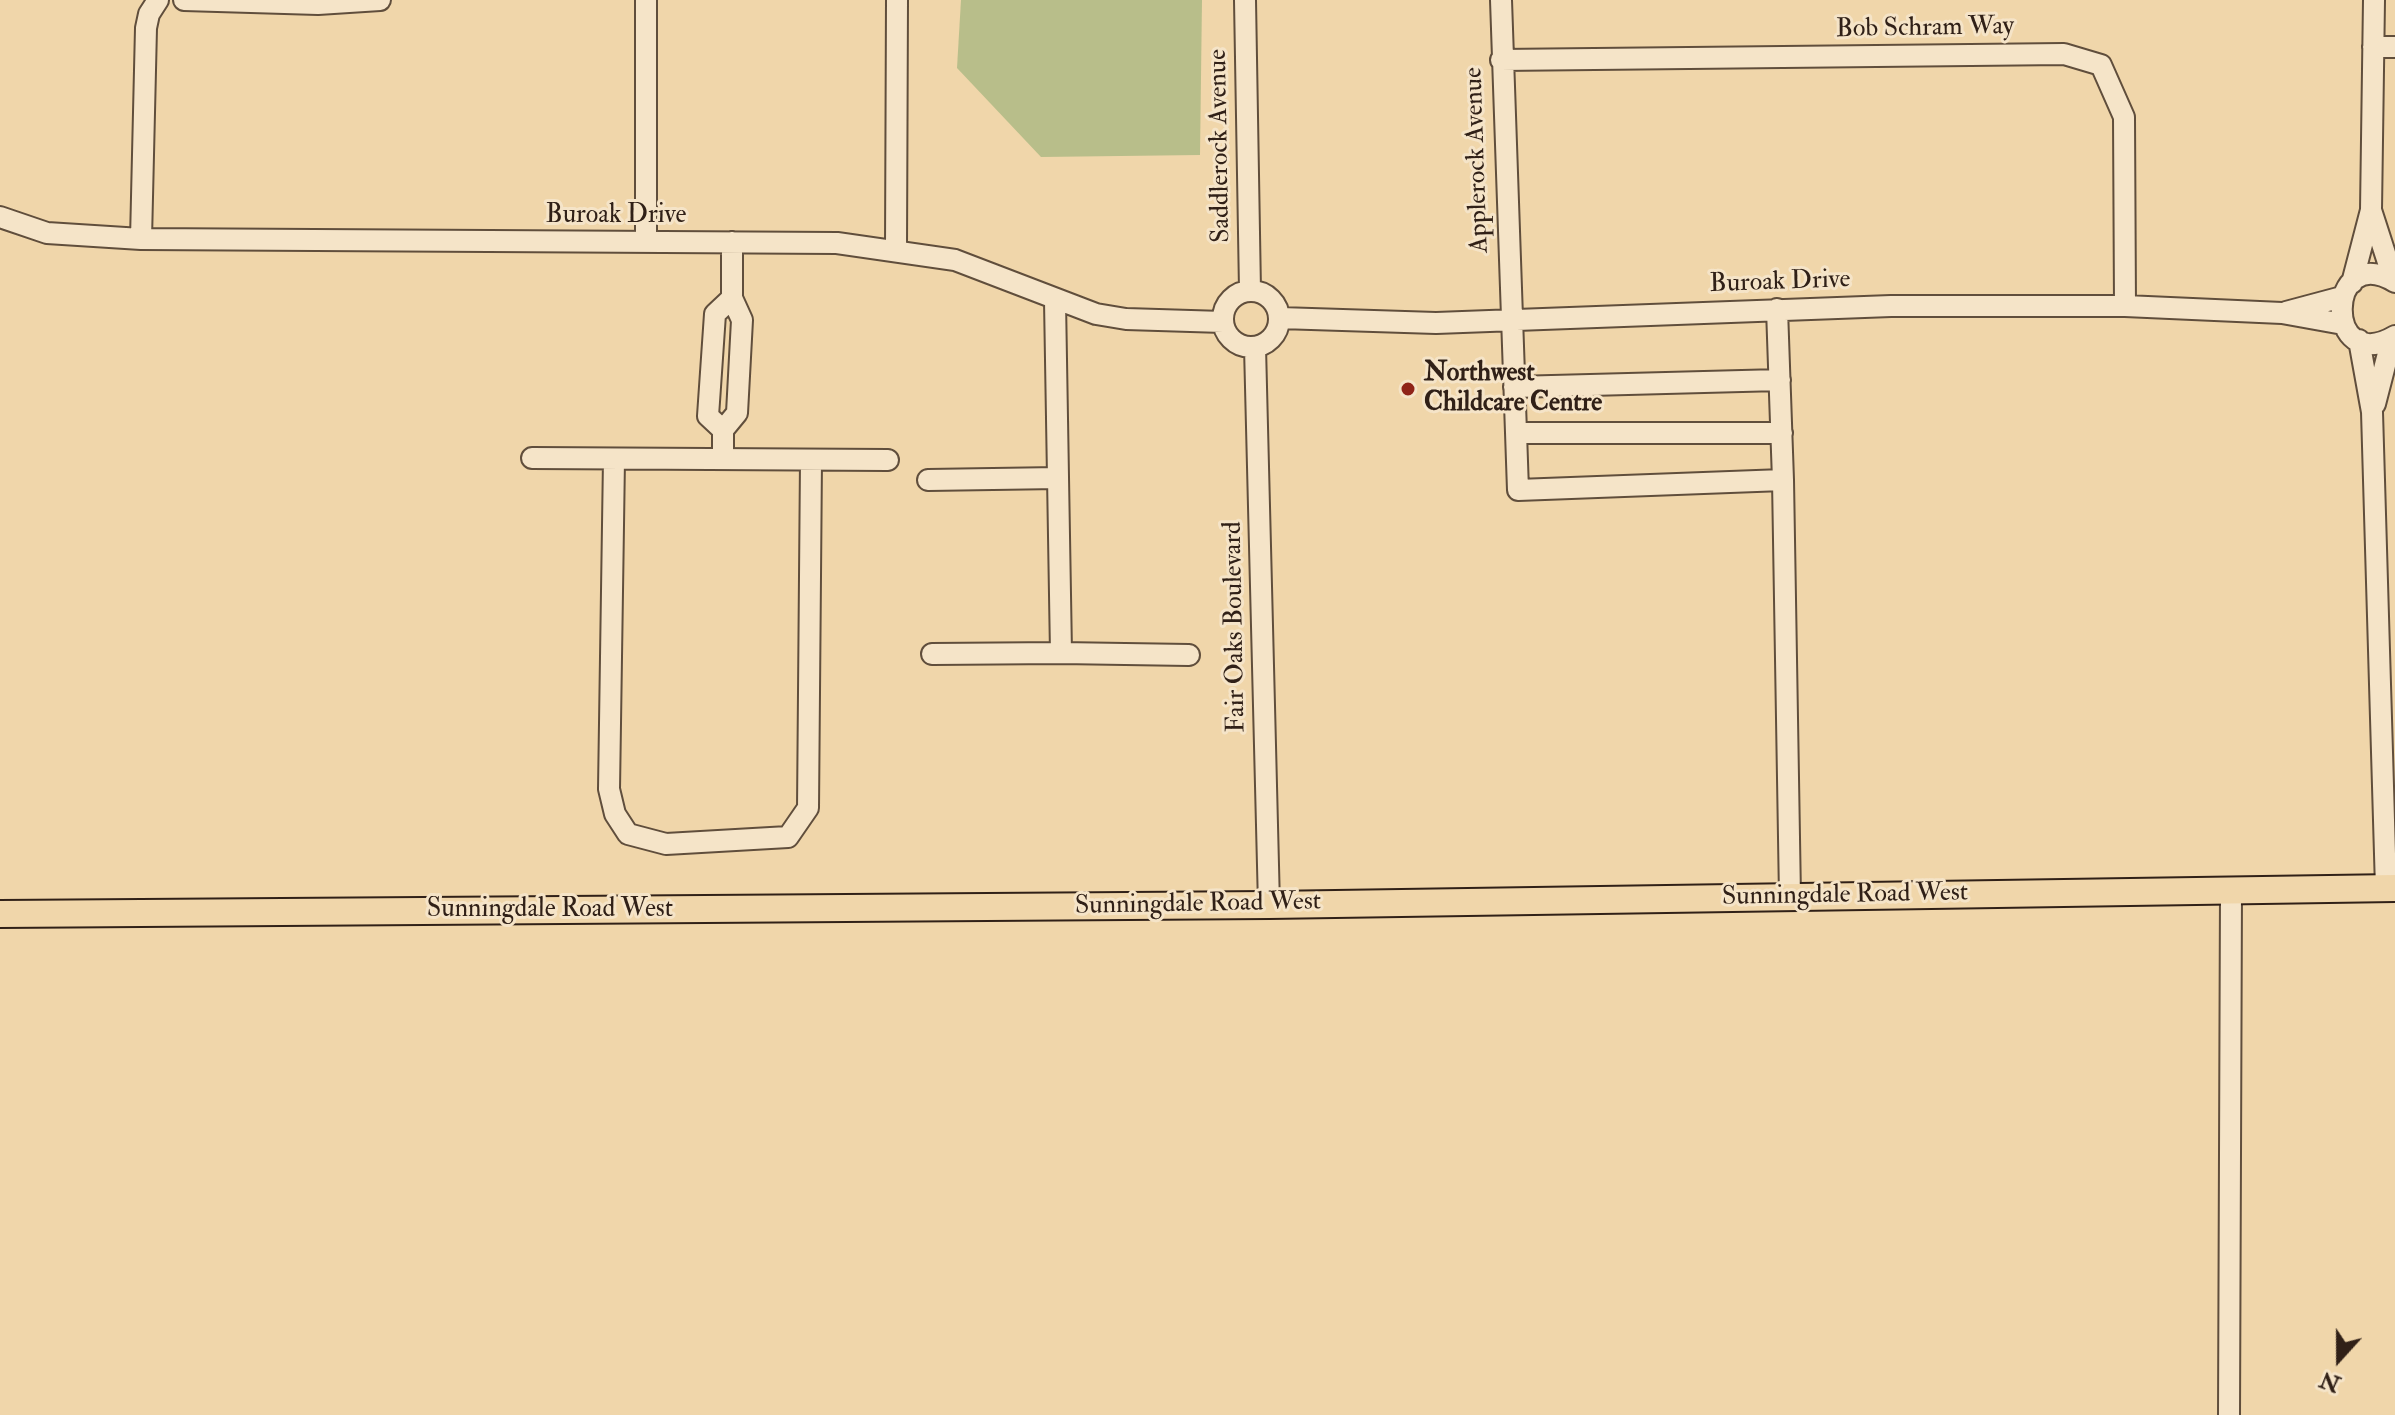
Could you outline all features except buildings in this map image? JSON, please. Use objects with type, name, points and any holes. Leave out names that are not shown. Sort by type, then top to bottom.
[{"type":"main road","name":"Sunningdale Road West","points":[[0,914],[1269,905],[2391,888]]},
{"type":"street","points":[[141,239],[146,28],[149,14],[158,0]]},
{"type":"street","points":[[184,0],[318,4],[380,0]]},
{"type":"street","points":[[646,0],[646,241]]},
{"type":"street","points":[[896,249],[897,0]]},
{"type":"street","name":"Saddlerock Avenue","points":[[1245,0],[1250,290]]},
{"type":"street","name":"Applerock Avenue","points":[[1501,0],[1518,490],[1783,480]]},
{"type":"street","points":[[2374,0],[2371,210],[2340,313],[2343,324],[2359,340],[2370,344],[2394,337]]},
{"type":"street","points":[[2373,47],[2395,47]]},
{"type":"street","name":"Bob Schram Way","points":[[1501,60],[2064,54],[2101,65],[2124,117],[2125,306]]},
{"type":"street","points":[[2371,210],[2394,282]]},
{"type":"street","name":"Buroak Drive","points":[[0,217],[47,233],[141,239],[837,243],[896,249],[955,260],[1055,301],[1096,314],[1126,319],[1223,322]]},
{"type":"street","points":[[723,459],[723,430],[737,413],[742,320],[732,298],[732,242]]},
{"type":"street","name":"Buroak Drive","points":[[2282,313],[2347,290],[2372,275],[2394,282]]},
{"type":"street","points":[[1250,290],[1266,294],[1276,305],[1280,318],[1277,332],[1267,342],[1255,347],[1239,344],[1230,338],[1223,322],[1231,299],[1250,290]]},
{"type":"street","points":[[723,430],[708,416],[715,314],[732,298]]},
{"type":"street","points":[[1055,301],[1061,653]]},
{"type":"street","name":"Buroak Drive","points":[[1280,318],[1436,323],[1777,309],[2125,306],[2282,313],[2343,324]]},
{"type":"street","points":[[1777,309],[1790,897]]},
{"type":"street","points":[[2372,412],[2394,337]]},
{"type":"street","points":[[2359,340],[2372,412],[2391,888]]},
{"type":"street","name":"Fair Oaks Boulevard","points":[[1255,347],[1269,905]]},
{"type":"street","points":[[1514,387],[1780,380]]},
{"type":"street","points":[[1516,433],[1782,433]]},
{"type":"street","points":[[532,458],[888,460]]},
{"type":"street","points":[[614,459],[609,789],[615,814],[628,834],[666,844],[788,837],[808,808],[811,460]]},
{"type":"street","points":[[928,480],[1058,478]]},
{"type":"street","points":[[932,654],[1189,655]]},
{"type":"street","points":[[2229,1415],[2231,891]]},
{"type":"green space","points":[[961,0],[1202,0],[1200,155],[1041,157],[957,68]]},
{"type":"place","name":"Northwest Childcare Centre","points":[[1408,389]]}]
